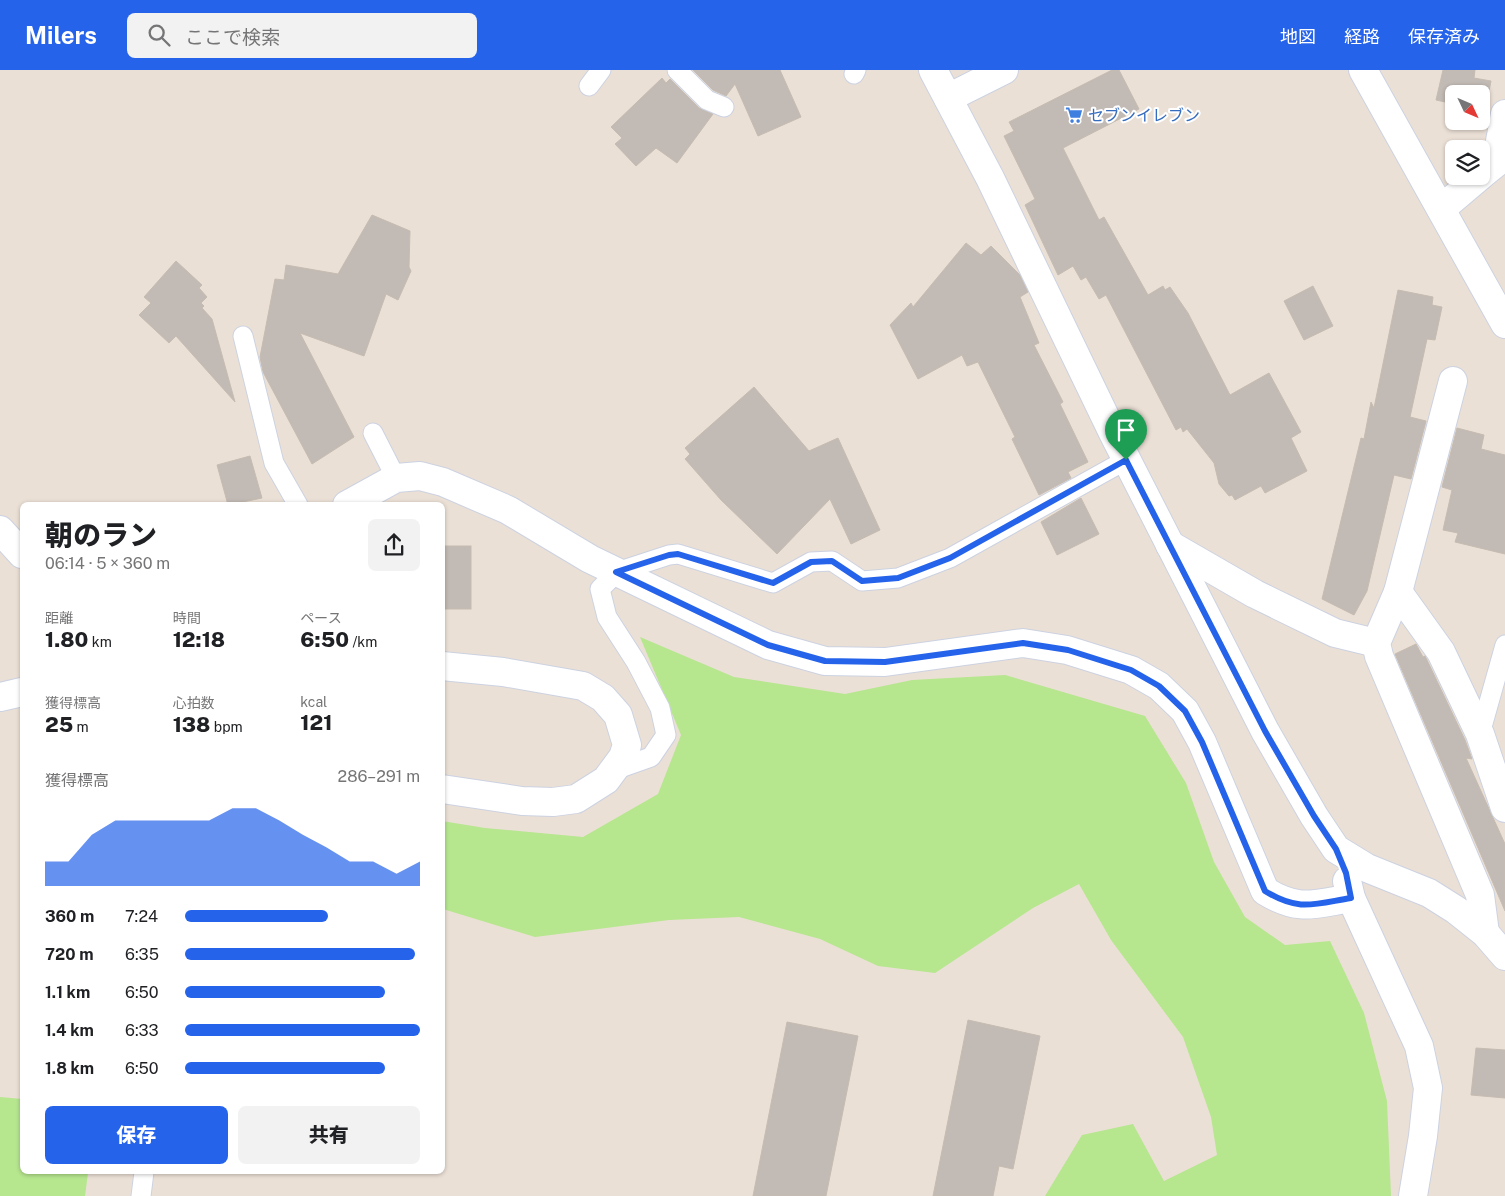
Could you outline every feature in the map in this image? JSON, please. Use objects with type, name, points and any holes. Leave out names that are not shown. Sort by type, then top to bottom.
[{"type":"street","points":[[933,70],[990,178],[1126,460],[1265,731],[1314,816],[1336,849],[1346,873],[1351,898],[1419,1046],[1428,1088],[1423,1136],[1412,1196]]},
{"type":"street","points":[[948,98],[1004,70]]},
{"type":"street","points":[[1363,70],[1505,324]]},
{"type":"street","points":[[1490,168],[1496,163],[1505,114]]},
{"type":"street","points":[[1440,209],[1470,185]]},
{"type":"street","points":[[1453,381],[1398,592],[1376,643],[1379,656],[1480,896],[1485,933]]},
{"type":"street","points":[[352,502],[396,478],[420,476],[428,478],[508,510],[616,572],[768,645],[825,661],[885,662],[1023,643],[1068,650],[1131,670],[1159,686],[1185,711],[1202,742],[1265,891],[1282,902],[1301,906],[1351,898]]},
{"type":"street","points":[[0,530],[20,552]]},
{"type":"street","points":[[1170,545],[1255,594],[1326,629],[1376,643]]},
{"type":"street","points":[[1398,592],[1440,652],[1480,734],[1505,808]]},
{"type":"street","points":[[445,666],[503,672],[584,686],[603,698],[618,715],[627,745],[617,769],[606,780],[576,799],[553,802],[522,801],[445,789]]},
{"type":"street","points":[[0,697],[20,692]]},
{"type":"street","points":[[1336,849],[1367,868],[1429,893],[1456,910],[1485,933],[1505,956]]},
{"type":"lane","points":[[589,86],[601,70]]},
{"type":"lane","points":[[677,70],[707,100],[724,107]]},
{"type":"lane","points":[[243,336],[274,463],[296,502]]},
{"type":"lane","points":[[374,433],[396,478]]},
{"type":"lane","points":[[617,769],[651,757],[666,735],[660,708],[636,662],[608,617],[600,589],[616,572],[669,555],[678,554],[773,583],[811,562],[832,561],[862,581],[898,578],[950,558],[1126,460]]},
{"type":"lane","points":[[1480,734],[1505,645]]},
{"type":"lane","points":[[141,1196],[144,1174]]},
{"type":"green space","points":[[640,637],[734,677],[845,694],[912,680],[1005,675],[1145,716],[1186,783],[1214,862],[1245,917],[1285,945],[1330,941],[1364,1013],[1387,1101],[1391,1196],[1045,1196],[1082,1135],[1133,1124],[1164,1181],[1217,1155],[1211,1117],[1183,1037],[1111,940],[1079,884],[1033,908],[935,973],[878,966],[820,939],[739,917],[669,920],[535,937],[445,910],[445,821],[485,828],[583,837],[658,794],[681,735]]},
{"type":"green space","points":[[0,1097],[20,1099],[20,1174],[88,1174],[85,1196],[0,1196]]},
{"type":"building","points":[[693,70],[780,70],[801,117],[758,136],[735,84],[726,96],[713,90]]},
{"type":"building","points":[[1112,70],[1119,70],[1139,109],[1063,148],[1099,220],[1104,217],[1148,295],[1163,286],[1165,290],[1170,287],[1188,313],[1230,395],[1269,373],[1301,432],[1291,438],[1307,471],[1265,493],[1261,486],[1235,500],[1219,484],[1214,463],[1187,429],[1183,432],[1181,427],[1176,430],[1106,295],[1099,299],[1086,277],[1081,280],[1073,266],[1058,275],[1025,205],[1035,199],[1004,136],[1014,131],[1009,122]]},
{"type":"building","points":[[1443,70],[1475,70],[1474,78],[1491,81],[1490,86],[1445,85],[1445,102],[1436,100]]},
{"type":"building","points":[[662,78],[666,83],[670,79],[699,108],[713,114],[677,163],[656,148],[636,166],[615,144],[622,138],[611,127]]},
{"type":"building","points":[[372,215],[410,231],[409,267],[411,271],[398,300],[386,294],[364,356],[300,333],[354,437],[312,464],[263,372],[260,357],[275,279],[284,280],[286,265],[338,274]]},
{"type":"building","points":[[966,243],[981,255],[991,246],[1020,275],[1028,292],[1020,297],[1039,343],[1034,345],[1063,402],[1060,404],[1088,462],[1068,472],[1071,478],[1039,495],[1012,439],[1015,437],[978,362],[967,366],[962,355],[918,379],[890,325],[911,303],[913,307]]},
{"type":"building","points":[[176,261],[202,285],[199,288],[207,297],[201,303],[204,306],[202,308],[212,319],[235,402],[176,336],[169,343],[139,315],[151,303],[144,297]]},
{"type":"building","points":[[1313,286],[1333,326],[1304,340],[1284,301]]},
{"type":"building","points":[[1398,290],[1433,297],[1432,305],[1442,307],[1435,340],[1427,339],[1410,417],[1426,421],[1411,479],[1394,475],[1367,591],[1354,615],[1322,599],[1361,438],[1364,439],[1371,402],[1374,408]]},
{"type":"building","points":[[754,387],[809,451],[838,438],[880,530],[851,544],[830,499],[777,554],[721,500],[685,459],[690,454],[685,448]]},
{"type":"building","points":[[1457,428],[1484,435],[1481,449],[1505,455],[1505,554],[1455,542],[1458,533],[1443,530],[1452,490],[1442,487]]},
{"type":"building","points":[[250,456],[262,498],[243,502],[227,502],[217,465]]},
{"type":"building","points":[[1081,498],[1099,534],[1057,555],[1041,522]]},
{"type":"building","points":[[445,546],[471,546],[471,609],[445,609]]},
{"type":"building","points":[[1416,644],[1423,657],[1425,656],[1465,740],[1472,759],[1466,758],[1505,844],[1505,911],[1395,654]]},
{"type":"building","points":[[968,1020],[1040,1036],[1013,1169],[999,1166],[993,1196],[933,1196]]},
{"type":"building","points":[[787,1022],[858,1036],[826,1196],[753,1196]]},
{"type":"building","points":[[1476,1048],[1505,1050],[1505,1098],[1471,1095]]},
{"type":"place","name":"セブンイレブン","points":[[1074,115]]},
{"type":"route","points":[[1126,460],[1265,731],[1314,816],[1336,849],[1346,873],[1351,898],[1301,906],[1282,902],[1265,891],[1202,742],[1185,711],[1159,686],[1131,670],[1068,650],[1023,643],[885,662],[825,661],[768,645],[732,626],[616,572],[669,555],[678,554],[773,583],[811,562],[832,561],[862,581],[898,578],[950,558],[1126,460]]}]
